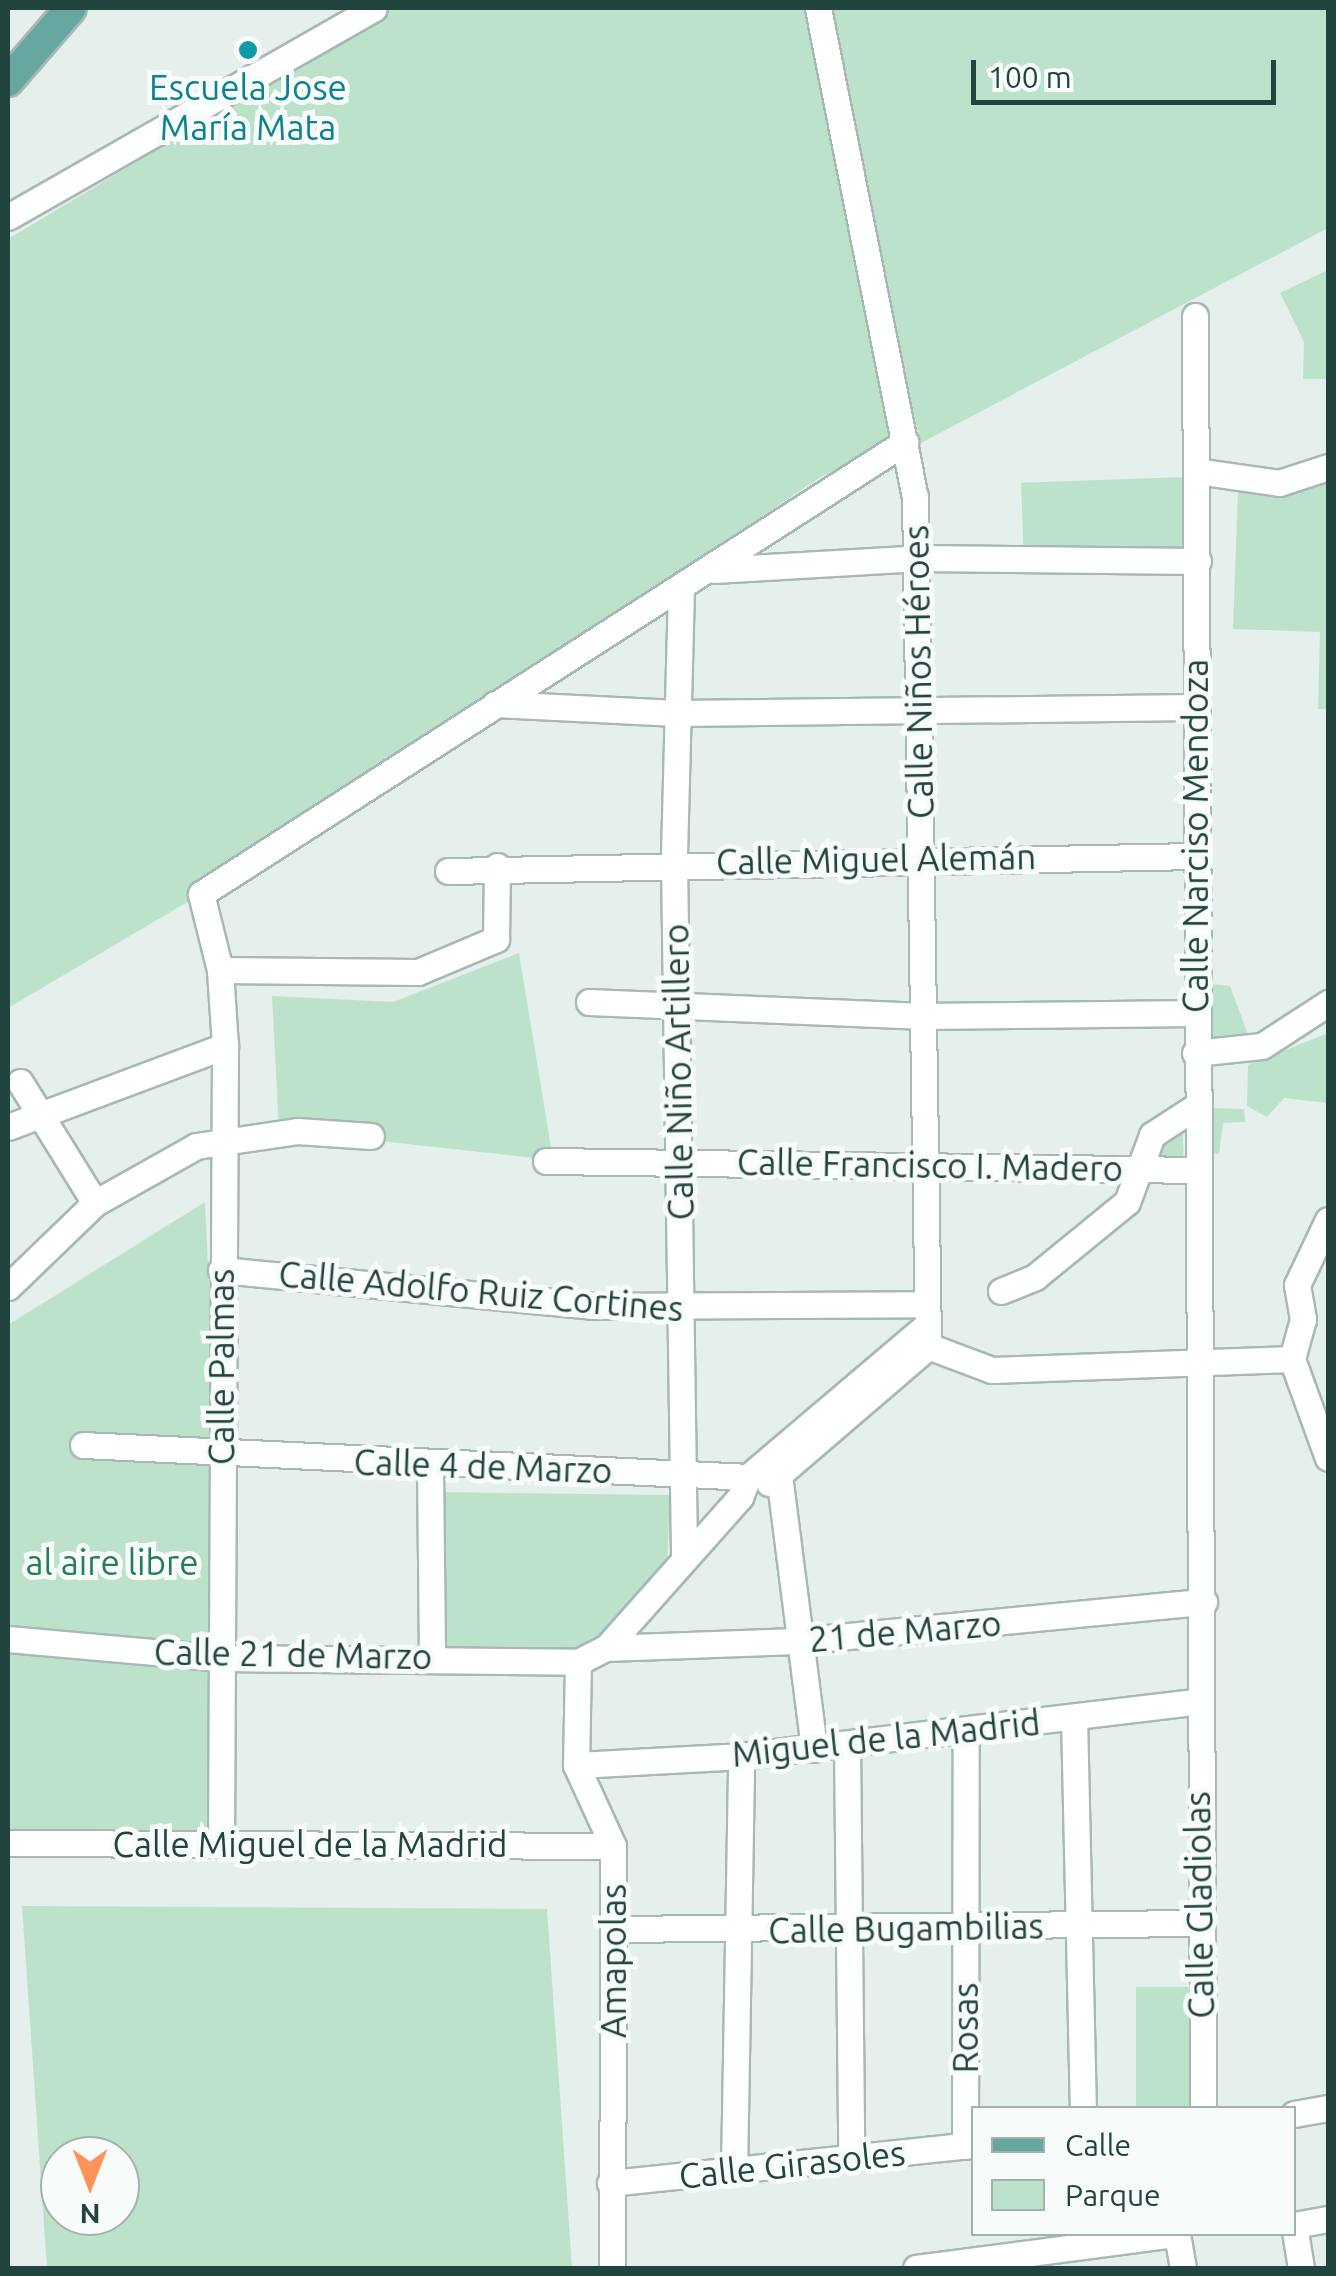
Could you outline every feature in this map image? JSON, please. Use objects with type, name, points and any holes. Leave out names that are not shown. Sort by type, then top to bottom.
[{"type":"main road","points":[[8,50],[44,8]]},
{"type":"main road","points":[[8,81],[71,8]]},
{"type":"street","points":[[8,217],[374,8]]},
{"type":"street","name":"Calle Niños Héroes","points":[[818,8],[905,442],[920,558],[925,710],[919,857],[925,1326]]},
{"type":"street","name":"Calle Narciso Mendoza","points":[[1194,316],[1198,562],[1194,707],[1194,1170],[1204,1602]]},
{"type":"street","points":[[495,704],[905,442]]},
{"type":"street","points":[[1196,471],[1279,483],[1328,467]]},
{"type":"street","points":[[710,570],[920,558],[1198,562]]},
{"type":"street","name":"Calle Niño Artillero","points":[[680,588],[674,862],[684,1557]]},
{"type":"street","points":[[495,704],[677,713],[1194,707]]},
{"type":"street","name":"Calle Palmas","points":[[222,1844],[219,1457],[225,1046],[220,970],[201,894],[495,704]]},
{"type":"street","name":"Calle Miguel Alemán","points":[[448,871],[497,866],[919,857],[1196,856]]},
{"type":"street","points":[[220,970],[418,972],[496,939],[497,866]]},
{"type":"street","points":[[589,1002],[678,1010],[919,1016],[1194,1012]]},
{"type":"street","points":[[1195,1053],[1262,1046],[1328,1003]]},
{"type":"street","points":[[8,1128],[38,1112],[225,1046]]},
{"type":"street","points":[[20,1082],[95,1203]]},
{"type":"street","points":[[1000,1291],[1035,1277],[1127,1202],[1152,1135],[1195,1107]]},
{"type":"street","points":[[8,1287],[95,1203],[135,1174],[225,1136],[371,1136]]},
{"type":"street","name":"Calle Francisco I. Madero","points":[[546,1161],[1194,1170]]},
{"type":"street","points":[[1328,1220],[1297,1285],[1303,1319],[1292,1359],[1328,1458]]},
{"type":"street","name":"Calle Adolfo Ruiz Cortines","points":[[221,1270],[925,1326]]},
{"type":"street","points":[[925,1326],[992,1370],[1198,1357],[1292,1359]]},
{"type":"street","points":[[744,1487],[779,1475],[925,1326]]},
{"type":"street","points":[[578,1662],[606,1648],[744,1487],[925,1326]]},
{"type":"street","name":"Calle 4 de Marzo","points":[[83,1445],[219,1457],[682,1473],[744,1487]]},
{"type":"street","points":[[430,1464],[432,1658]]},
{"type":"street","points":[[779,1475],[796,1641],[814,1748]]},
{"type":"street","name":"21 de Marzo","points":[[606,1648],[796,1641],[1204,1602]]},
{"type":"street","name":"Calle Gladiolas","points":[[1203,2106],[1196,1702],[1204,1602]]},
{"type":"street","name":"Calle 21 de Marzo","points":[[8,1639],[222,1658],[578,1662]]},
{"type":"street","name":"Amapolas","points":[[578,1662],[576,1766],[613,1846],[612,2268]]},
{"type":"street","name":"Miguel de la Madrid","points":[[576,1766],[740,1756],[1196,1702]]},
{"type":"street","points":[[1074,1717],[1083,2106]]},
{"type":"street","name":"Rosas","points":[[966,1731],[969,2145]]},
{"type":"street","points":[[848,1744],[850,2158]]},
{"type":"street","points":[[734,2172],[740,1756]]},
{"type":"street","name":"Calle Miguel de la Madrid","points":[[8,1843],[613,1846]]},
{"type":"street","name":"Calle Bugambilias","points":[[614,1928],[737,1932],[847,1926],[1199,1923]]},
{"type":"street","points":[[1296,2114],[1328,2108]]},
{"type":"street","name":"Calle Girasoles","points":[[610,2183],[969,2145]]},
{"type":"street","points":[[1296,2225],[1328,2219]]},
{"type":"street","points":[[927,2268],[1056,2258],[1166,2236]]},
{"type":"street","points":[[1176,2236],[1183,2268]]},
{"type":"street","points":[[1296,2236],[1300,2268]]},
{"type":"green space","points":[[394,8],[1328,8],[1328,228],[921,443],[842,114],[905,442],[822,476],[201,894],[8,1008],[8,239]]},
{"type":"green space","points":[[1328,270],[1328,379],[1303,379],[1304,342],[1280,293]]},
{"type":"green space","points":[[1185,477],[1188,553],[1024,559],[1021,483]]},
{"type":"green space","points":[[1328,480],[1328,709],[1318,709],[1320,632],[1233,629],[1238,491]]},
{"type":"green space","points":[[519,953],[553,1160],[279,1130],[272,996],[393,1002]]},
{"type":"green space","points":[[1203,983],[1230,986],[1250,1040],[1207,1052]]},
{"type":"green space","points":[[1328,1033],[1328,1103],[1284,1098],[1267,1117],[1247,1106],[1248,1065]]},
{"type":"green space","points":[[1208,1108],[1244,1109],[1245,1122],[1223,1123],[1219,1154],[1205,1153]]},
{"type":"green space","points":[[1182,1119],[1184,1167],[1146,1163],[1154,1138]]},
{"type":"green space","name":"al aire libre","points":[[205,1202],[218,1478],[213,1836],[8,1838],[8,1325]]},
{"type":"green space","points":[[434,1492],[670,1495],[667,1565],[580,1657],[433,1659]]},
{"type":"green space","points":[[22,1906],[547,1909],[572,2268],[47,2268],[45,2236],[140,2236],[140,2136],[40,2136],[40,2167]]},
{"type":"green space","points":[[1136,1987],[1199,1987],[1199,2106],[1136,2106]]},
{"type":"place","name":"Escuela Jose María Mata","points":[[248,50]]}]
